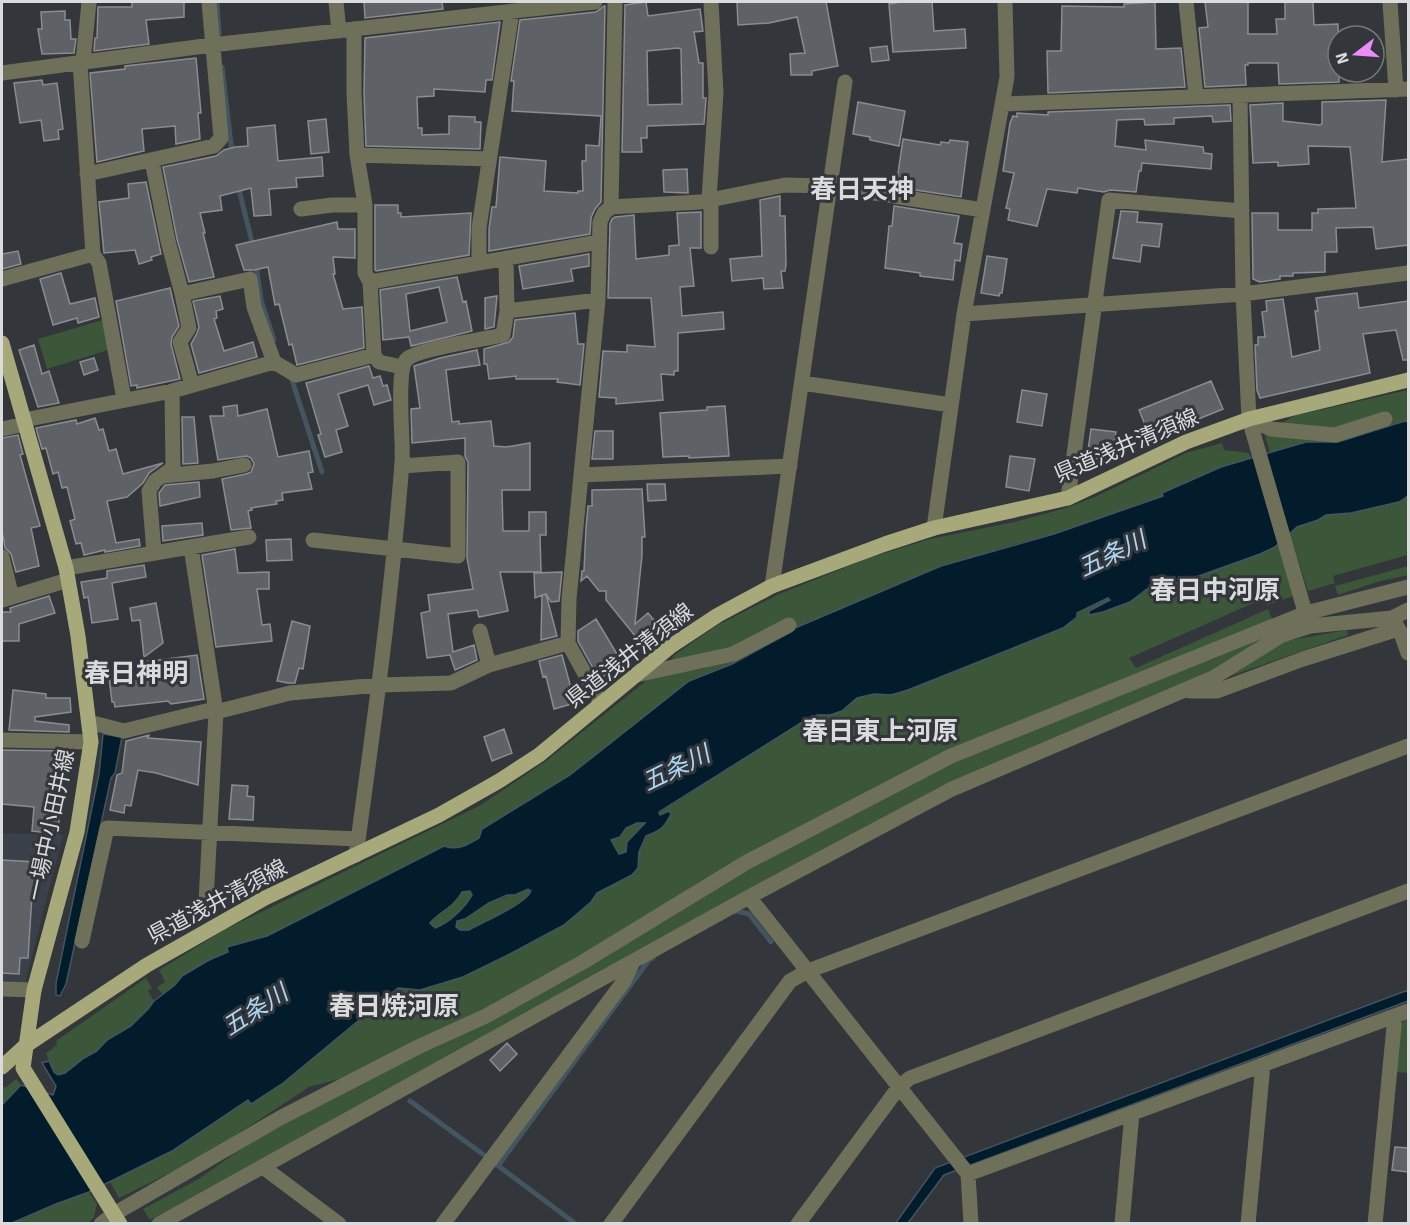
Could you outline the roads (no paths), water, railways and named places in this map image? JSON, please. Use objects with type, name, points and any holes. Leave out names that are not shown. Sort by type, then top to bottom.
[{"type":"main road","name":"一場中小田井線","points":[[2,343],[67,574],[78,636],[91,741],[77,832],[34,990],[23,1068],[114,1214]]},
{"type":"main road","name":"県道浅井清須線","points":[[2,1067],[25,1047],[147,965],[266,898],[439,815],[499,781],[539,755],[671,646],[709,621],[772,586],[934,528],[1068,498],[1186,442],[1251,426],[1408,380]]},
{"type":"street","points":[[88,2],[81,63],[93,254],[99,263],[124,399]]},
{"type":"street","points":[[87,174],[214,146],[221,138],[208,2]]},
{"type":"street","points":[[336,2],[346,30],[354,93],[357,155],[365,205],[365,273],[370,282],[374,355],[379,362],[402,367]]},
{"type":"street","points":[[2,73],[508,8],[592,2]]},
{"type":"street","points":[[611,207],[615,2]]},
{"type":"street","points":[[711,2],[716,93],[710,199],[711,247]]},
{"type":"street","points":[[934,528],[964,314],[1007,77],[1005,2]]},
{"type":"street","points":[[1186,2],[1196,96]]},
{"type":"street","points":[[1002,104],[1402,89],[1390,2]]},
{"type":"street","points":[[479,263],[479,228],[508,8]]},
{"type":"street","points":[[772,586],[845,82]]},
{"type":"street","points":[[1240,95],[1243,294],[1251,426],[1306,615]]},
{"type":"street","points":[[357,155],[489,159]]},
{"type":"street","points":[[152,161],[189,328],[180,342],[192,385]]},
{"type":"street","points":[[601,703],[568,643],[569,599],[598,300],[600,222],[603,213],[611,207],[710,199],[785,185],[830,186],[983,210]]},
{"type":"street","points":[[1068,498],[1109,200],[1242,211]]},
{"type":"street","points":[[301,209],[332,205],[365,205]]},
{"type":"street","points":[[370,282],[599,242]]},
{"type":"street","points":[[2,279],[93,254]]},
{"type":"street","points":[[356,855],[379,685],[402,466],[402,367],[407,358],[437,348],[503,335],[507,310],[506,258]]},
{"type":"street","points":[[964,314],[1243,294],[1408,273]]},
{"type":"street","points":[[182,294],[250,279],[261,332],[274,362],[296,375],[374,355]]},
{"type":"street","points":[[507,310],[598,300]]},
{"type":"street","points":[[2,429],[124,399],[172,391],[274,362]]},
{"type":"street","points":[[802,382],[951,405]]},
{"type":"street","points":[[154,552],[149,491],[155,481],[173,468],[172,391]]},
{"type":"street","points":[[1251,426],[1335,435],[1384,419]]},
{"type":"street","points":[[313,540],[458,555],[458,462],[402,466]]},
{"type":"street","points":[[162,476],[213,471],[244,465]]},
{"type":"street","points":[[582,475],[790,466]]},
{"type":"street","points":[[2,557],[7,599],[67,574],[154,552],[249,537]]},
{"type":"street","points":[[191,547],[216,712],[206,902]]},
{"type":"street","points":[[101,1224],[114,1214],[280,1118],[418,1047],[486,1016],[583,962],[747,862],[951,756],[1306,615],[1408,587]]},
{"type":"street","points":[[1178,691],[1217,691],[1395,624],[1408,610]]},
{"type":"street","points":[[159,1224],[749,897],[952,789],[1213,678],[1282,635],[1306,615],[1395,624]]},
{"type":"street","points":[[1395,624],[1408,653]]},
{"type":"street","points":[[636,675],[732,654],[789,625]]},
{"type":"street","points":[[480,631],[489,664]]},
{"type":"street","points":[[89,722],[124,731],[206,711],[216,712],[290,693],[379,685],[451,683],[489,664],[568,643]]},
{"type":"street","points":[[2,740],[91,741]]},
{"type":"street","points":[[611,1224],[790,981],[808,971],[1408,746]]},
{"type":"street","points":[[82,941],[107,828],[358,839]]},
{"type":"street","points":[[798,1224],[899,1087],[910,1078],[1408,891]]},
{"type":"street","points":[[749,897],[966,1171],[971,1224]]},
{"type":"street","points":[[443,1224],[624,981],[633,962]]},
{"type":"street","points":[[2,989],[34,990]]},
{"type":"street","points":[[966,1171],[1132,1113],[1402,1013],[1375,1224]]},
{"type":"street","points":[[1248,1224],[1263,1065]]},
{"type":"street","points":[[1122,1224],[1132,1113]]},
{"type":"street","points":[[263,1167],[339,1224]]},
{"type":"water","name":"五条川","points":[[1408,420],[1408,496],[1399,502],[1351,513],[1326,515],[1297,527],[1275,547],[1260,554],[1185,581],[1151,586],[1130,602],[1089,615],[1089,611],[1110,600],[1108,598],[1077,613],[1077,617],[1063,628],[908,690],[891,695],[874,694],[857,698],[842,711],[830,715],[817,715],[804,721],[659,812],[660,815],[669,811],[671,814],[661,828],[646,836],[639,852],[638,868],[632,875],[597,893],[591,902],[564,925],[463,977],[420,990],[398,988],[282,1084],[251,1104],[248,1100],[172,1151],[89,1192],[12,1223],[2,1224],[2,1105],[21,1085],[53,1095],[56,1086],[42,1063],[49,1061],[58,1075],[65,1073],[97,1051],[107,1040],[131,1026],[182,976],[228,952],[227,947],[267,936],[444,846],[458,848],[475,841],[479,838],[482,829],[570,775],[689,681],[732,664],[795,628],[941,566],[1054,534],[1163,496],[1162,493],[1221,467],[1306,442],[1338,442]],"holes":[[[637,823],[645,823],[627,842],[626,852],[619,854],[611,840],[620,837],[626,828]],[[528,889],[531,891],[513,907],[469,930],[460,930],[456,927],[457,921],[465,919],[489,903],[507,895],[515,895]],[[470,891],[472,895],[446,923],[435,928],[430,923],[462,892]]]},
{"type":"water","points":[[103,734],[122,737],[66,984],[60,996],[56,995],[56,983],[99,774]]},
{"type":"water","points":[[1408,990],[1408,1001],[944,1175],[908,1223],[895,1224],[935,1168]]},
{"type":"waterway","points":[[217,2],[219,34]]},
{"type":"waterway","points":[[222,67],[232,153]]},
{"type":"waterway","points":[[238,186],[253,246]]},
{"type":"waterway","points":[[256,264],[261,300],[274,340]]},
{"type":"waterway","points":[[292,380],[322,472]]},
{"type":"waterway","points":[[734,912],[749,914],[771,942]]},
{"type":"waterway","points":[[498,1166],[649,960],[653,958]]},
{"type":"waterway","points":[[410,1101],[484,1155]]},
{"type":"waterway","points":[[497,1165],[576,1224]]},
{"type":"district","name":"春日天神","points":[[862,189]]},
{"type":"district","name":"春日中河原","points":[[1215,590]]},
{"type":"district","name":"春日神明","points":[[136,673]]},
{"type":"district","name":"春日東上河原","points":[[880,731]]},
{"type":"district","name":"春日焼河原","points":[[394,1006]]}]
